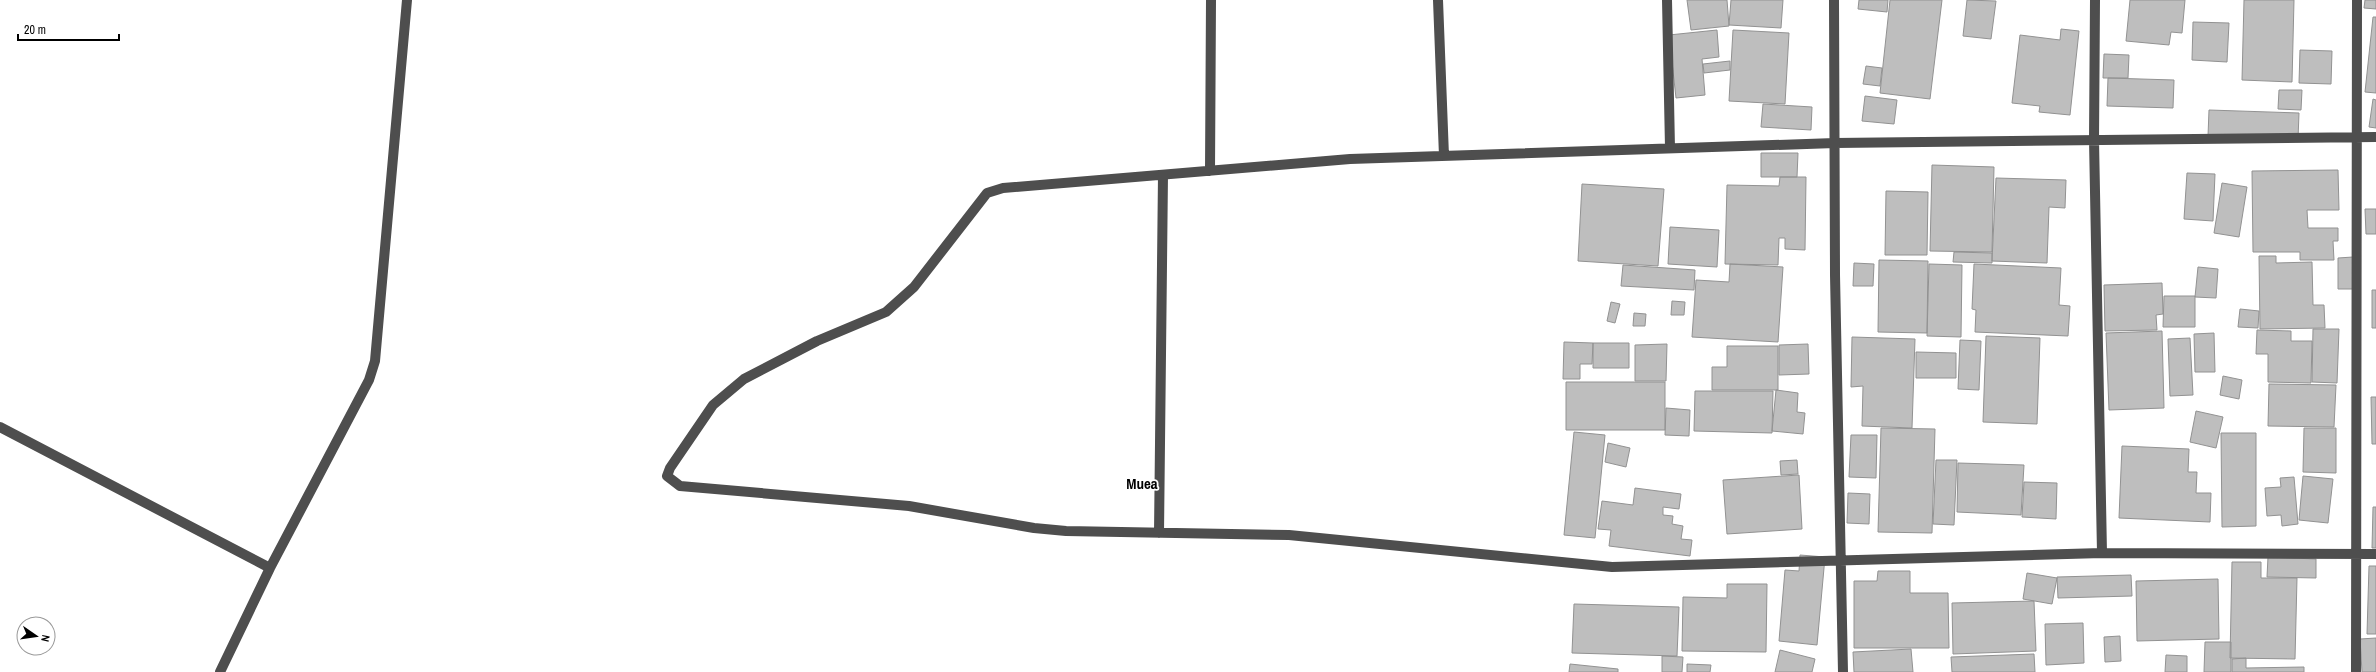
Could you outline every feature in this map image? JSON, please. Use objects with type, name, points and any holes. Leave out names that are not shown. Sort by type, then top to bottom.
[{"type":"street","points":[[220,672],[270,568],[369,380],[375,361],[407,0]]},
{"type":"street","points":[[1210,171],[1211,0]]},
{"type":"street","points":[[1438,0],[1444,156]]},
{"type":"street","points":[[1667,0],[1670,148]]},
{"type":"street","points":[[1834,0],[1842,672]]},
{"type":"street","points":[[2095,0],[2094,140],[2102,553]]},
{"type":"street","points":[[2356,672],[2357,0]]},
{"type":"street","points":[[2376,137],[1835,143],[1350,159],[1003,188],[987,193],[914,287],[886,312],[817,341],[744,379],[713,404],[670,468],[668,476],[680,486],[909,506],[1034,528],[1066,532],[1289,535],[1612,567],[1841,559],[2102,553],[2376,554]]},
{"type":"street","points":[[1159,533],[1163,175]]},
{"type":"street","points":[[0,427],[270,568]]},
{"type":"building","points":[[1687,0],[1727,0],[1729,26],[1691,30]]},
{"type":"building","points":[[1731,0],[1783,0],[1781,28],[1729,25]]},
{"type":"building","points":[[1859,0],[1888,0],[1887,12],[1858,9]]},
{"type":"building","points":[[1890,0],[1942,0],[1930,99],[1880,93]]},
{"type":"building","points":[[1967,0],[1996,1],[1991,39],[1963,36]]},
{"type":"building","points":[[2130,0],[2185,0],[2182,33],[2171,32],[2169,45],[2126,41]]},
{"type":"building","points":[[2244,0],[2294,0],[2292,82],[2242,80]]},
{"type":"building","points":[[2365,0],[2376,0],[2376,9],[2364,8]]},
{"type":"building","points":[[2373,17],[2376,17],[2376,93],[2365,92]]},
{"type":"building","points":[[2193,22],[2229,23],[2227,62],[2192,60]]},
{"type":"building","points":[[2061,29],[2079,31],[2070,115],[2039,112],[2040,106],[2012,103],[2020,35],[2060,40]]},
{"type":"building","points":[[1717,30],[1719,57],[1702,59],[1705,95],[1676,98],[1669,35]]},
{"type":"building","points":[[1733,30],[1789,33],[1785,104],[1729,101]]},
{"type":"building","points":[[2300,50],[2332,51],[2331,84],[2299,83]]},
{"type":"building","points":[[2104,54],[2129,55],[2128,78],[2103,78]]},
{"type":"building","points":[[1730,61],[1730,70],[1704,73],[1703,64]]},
{"type":"building","points":[[1866,66],[1882,68],[1880,86],[1863,84]]},
{"type":"building","points":[[2108,78],[2174,80],[2173,108],[2107,106]]},
{"type":"building","points":[[2279,90],[2302,90],[2301,110],[2278,109]]},
{"type":"building","points":[[1865,96],[1897,100],[1894,124],[1862,121]]},
{"type":"building","points":[[2373,99],[2376,100],[2376,128],[2369,127]]},
{"type":"building","points":[[1763,104],[1812,107],[1811,130],[1761,127]]},
{"type":"building","points":[[2209,110],[2299,113],[2298,139],[2208,136]]},
{"type":"building","points":[[1761,153],[1798,153],[1797,177],[1761,177]]},
{"type":"building","points":[[1932,165],[1994,167],[1992,252],[1930,251]]},
{"type":"building","points":[[2338,170],[2339,210],[2307,210],[2308,228],[2338,228],[2338,241],[2333,241],[2334,260],[2300,260],[2300,252],[2253,252],[2252,171]]},
{"type":"building","points":[[2187,173],[2215,174],[2213,221],[2184,219]]},
{"type":"building","points":[[1780,177],[1806,177],[1805,250],[1785,249],[1785,238],[1779,238],[1778,265],[1725,264],[1727,185],[1779,186]]},
{"type":"building","points":[[1996,178],[2066,180],[2065,208],[2049,207],[2047,263],[1992,261]]},
{"type":"building","points":[[2222,183],[2247,187],[2239,237],[2214,233]]},
{"type":"building","points":[[1582,184],[1664,189],[1658,266],[1578,261]]},
{"type":"building","points":[[1886,191],[1928,192],[1927,255],[1885,255]]},
{"type":"building","points":[[2365,209],[2376,209],[2376,234],[2366,234]]},
{"type":"building","points":[[1670,227],[1719,230],[1717,267],[1668,264]]},
{"type":"building","points":[[1954,252],[1992,253],[1992,263],[1953,262]]},
{"type":"building","points":[[2259,256],[2276,256],[2276,263],[2312,262],[2313,305],[2324,305],[2325,328],[2260,329]]},
{"type":"building","points":[[2353,257],[2353,289],[2338,289],[2338,258]]},
{"type":"building","points":[[1879,260],[1928,261],[1927,333],[1878,332]]},
{"type":"building","points":[[1854,263],[1874,264],[1873,286],[1853,286]]},
{"type":"building","points":[[1730,264],[1783,267],[1778,342],[1692,337],[1696,280],[1729,282]]},
{"type":"building","points":[[1929,264],[1962,265],[1961,337],[1927,336]]},
{"type":"building","points":[[1974,264],[2061,268],[2059,305],[2070,306],[2068,336],[1975,332],[1976,310],[1972,309]]},
{"type":"building","points":[[1623,265],[1695,270],[1694,290],[1621,286]]},
{"type":"building","points":[[2198,267],[2218,269],[2216,298],[2195,297]]},
{"type":"building","points":[[2162,283],[2163,314],[2156,315],[2157,330],[2105,331],[2104,285]]},
{"type":"building","points":[[2372,290],[2376,290],[2376,328],[2372,328]]},
{"type":"building","points":[[2164,296],[2195,296],[2195,327],[2163,327]]},
{"type":"building","points":[[1672,301],[1685,302],[1684,315],[1671,315]]},
{"type":"building","points":[[1611,302],[1620,304],[1615,323],[1607,321]]},
{"type":"building","points":[[2240,309],[2259,311],[2258,328],[2238,327]]},
{"type":"building","points":[[1634,313],[1646,314],[1645,326],[1633,326]]},
{"type":"building","points":[[2313,329],[2339,329],[2337,383],[2312,382]]},
{"type":"building","points":[[2257,330],[2291,331],[2291,341],[2312,341],[2311,383],[2268,382],[2268,354],[2256,354]]},
{"type":"building","points":[[2162,331],[2164,408],[2109,410],[2106,333]]},
{"type":"building","points":[[2214,333],[2215,372],[2195,372],[2194,334]]},
{"type":"building","points":[[1986,336],[2040,338],[2037,424],[1983,422]]},
{"type":"building","points":[[1852,337],[1915,339],[1912,428],[1862,426],[1863,386],[1851,387]]},
{"type":"building","points":[[2190,338],[2193,395],[2170,396],[2168,339]]},
{"type":"building","points":[[1960,340],[1981,341],[1979,390],[1958,389]]},
{"type":"building","points":[[1564,342],[1593,343],[1592,364],[1580,364],[1580,379],[1563,379]]},
{"type":"building","points":[[1593,343],[1629,343],[1629,368],[1593,368]]},
{"type":"building","points":[[1667,344],[1666,381],[1635,381],[1635,345]]},
{"type":"building","points":[[1808,344],[1809,374],[1779,375],[1779,345]]},
{"type":"building","points":[[1727,346],[1778,346],[1778,390],[1712,390],[1712,367],[1727,367]]},
{"type":"building","points":[[1916,352],[1956,353],[1956,378],[1916,378]]},
{"type":"building","points":[[2223,376],[2242,380],[2239,399],[2220,395]]},
{"type":"building","points":[[1566,382],[1665,382],[1665,430],[1566,430]]},
{"type":"building","points":[[2269,384],[2336,385],[2334,427],[2268,426]]},
{"type":"building","points":[[1776,390],[1798,393],[1797,412],[1805,413],[1803,434],[1772,431]]},
{"type":"building","points":[[1695,391],[1773,391],[1772,433],[1694,431]]},
{"type":"building","points":[[2371,397],[2376,397],[2376,444],[2372,444]]},
{"type":"building","points":[[1666,408],[1690,410],[1689,436],[1665,435]]},
{"type":"building","points":[[2196,411],[2223,417],[2216,448],[2190,442]]},
{"type":"building","points":[[1881,428],[1935,429],[1932,533],[1878,532]]},
{"type":"building","points":[[2304,428],[2336,428],[2336,473],[2303,472]]},
{"type":"building","points":[[1574,432],[1605,435],[1595,538],[1564,535]]},
{"type":"building","points":[[2221,433],[2256,433],[2256,526],[2222,527]]},
{"type":"building","points":[[1851,435],[1877,435],[1876,478],[1849,477]]},
{"type":"building","points":[[1608,443],[1630,448],[1626,467],[1605,462]]},
{"type":"building","points":[[2122,446],[2189,449],[2188,472],[2197,472],[2196,493],[2211,493],[2210,522],[2119,518]]},
{"type":"building","points":[[1797,460],[1798,474],[1781,475],[1780,461]]},
{"type":"building","points":[[1936,460],[1957,460],[1954,525],[1933,524]]},
{"type":"building","points":[[1958,463],[2024,465],[2021,515],[1957,512]]},
{"type":"building","points":[[1799,475],[1802,529],[1727,534],[1723,480]]},
{"type":"building","points":[[2303,476],[2333,479],[2328,523],[2299,520]]},
{"type":"building","points":[[2294,477],[2298,524],[2282,526],[2281,515],[2267,516],[2265,488],[2281,487],[2280,478]]},
{"type":"building","points":[[2024,482],[2057,483],[2056,519],[2022,517]]},
{"type":"building","points":[[1635,488],[1681,494],[1679,509],[1663,507],[1663,515],[1673,516],[1672,524],[1683,526],[1681,539],[1692,540],[1690,556],[1609,546],[1611,530],[1598,529],[1602,501],[1633,505]]},
{"type":"building","points":[[1848,493],[1870,494],[1869,524],[1847,523]]},
{"type":"building","points":[[2373,507],[2376,507],[2376,548],[2372,548]]},
{"type":"building","points":[[1800,555],[1825,557],[1817,645],[1779,641],[1785,570],[1799,571]]},
{"type":"building","points":[[2268,557],[2316,559],[2316,578],[2267,577]]},
{"type":"building","points":[[2232,562],[2261,562],[2261,578],[2297,578],[2295,659],[2230,658]]},
{"type":"building","points":[[2369,566],[2376,566],[2376,634],[2367,634]]},
{"type":"building","points":[[1878,571],[1910,571],[1910,593],[1948,593],[1949,648],[1854,648],[1854,581],[1877,581]]},
{"type":"building","points":[[2027,573],[2057,578],[2052,604],[2023,599]]},
{"type":"building","points":[[2131,575],[2132,596],[2058,598],[2057,577]]},
{"type":"building","points":[[2218,579],[2219,639],[2137,641],[2136,581]]},
{"type":"building","points":[[1727,584],[1767,584],[1766,652],[1682,651],[1683,597],[1727,598]]},
{"type":"building","points":[[2034,601],[2036,651],[1953,654],[1952,603]]},
{"type":"building","points":[[1574,604],[1679,607],[1677,656],[1572,653]]},
{"type":"building","points":[[2083,623],[2084,663],[2046,665],[2045,624]]},
{"type":"building","points":[[2120,636],[2121,661],[2105,662],[2104,637]]},
{"type":"building","points":[[2376,638],[2376,672],[2362,672],[2360,639]]},
{"type":"building","points":[[2205,642],[2231,642],[2231,672],[2204,672]]},
{"type":"building","points":[[1911,649],[1913,672],[1854,672],[1853,652]]},
{"type":"building","points":[[1780,650],[1815,659],[1812,672],[1775,672]]},
{"type":"building","points":[[2034,654],[2035,672],[1952,672],[1951,657]]},
{"type":"building","points":[[2166,655],[2187,656],[2187,672],[2165,672]]},
{"type":"building","points":[[1662,656],[1683,657],[1682,672],[1662,672]]},
{"type":"building","points":[[2246,658],[2246,668],[2304,667],[2304,672],[2232,672],[2232,659]]},
{"type":"building","points":[[1570,664],[1618,669],[1618,672],[1569,672]]},
{"type":"building","points":[[1687,664],[1711,665],[1710,672],[1687,672]]},
{"type":"district","name":"Muea","points":[[1142,483]]}]
